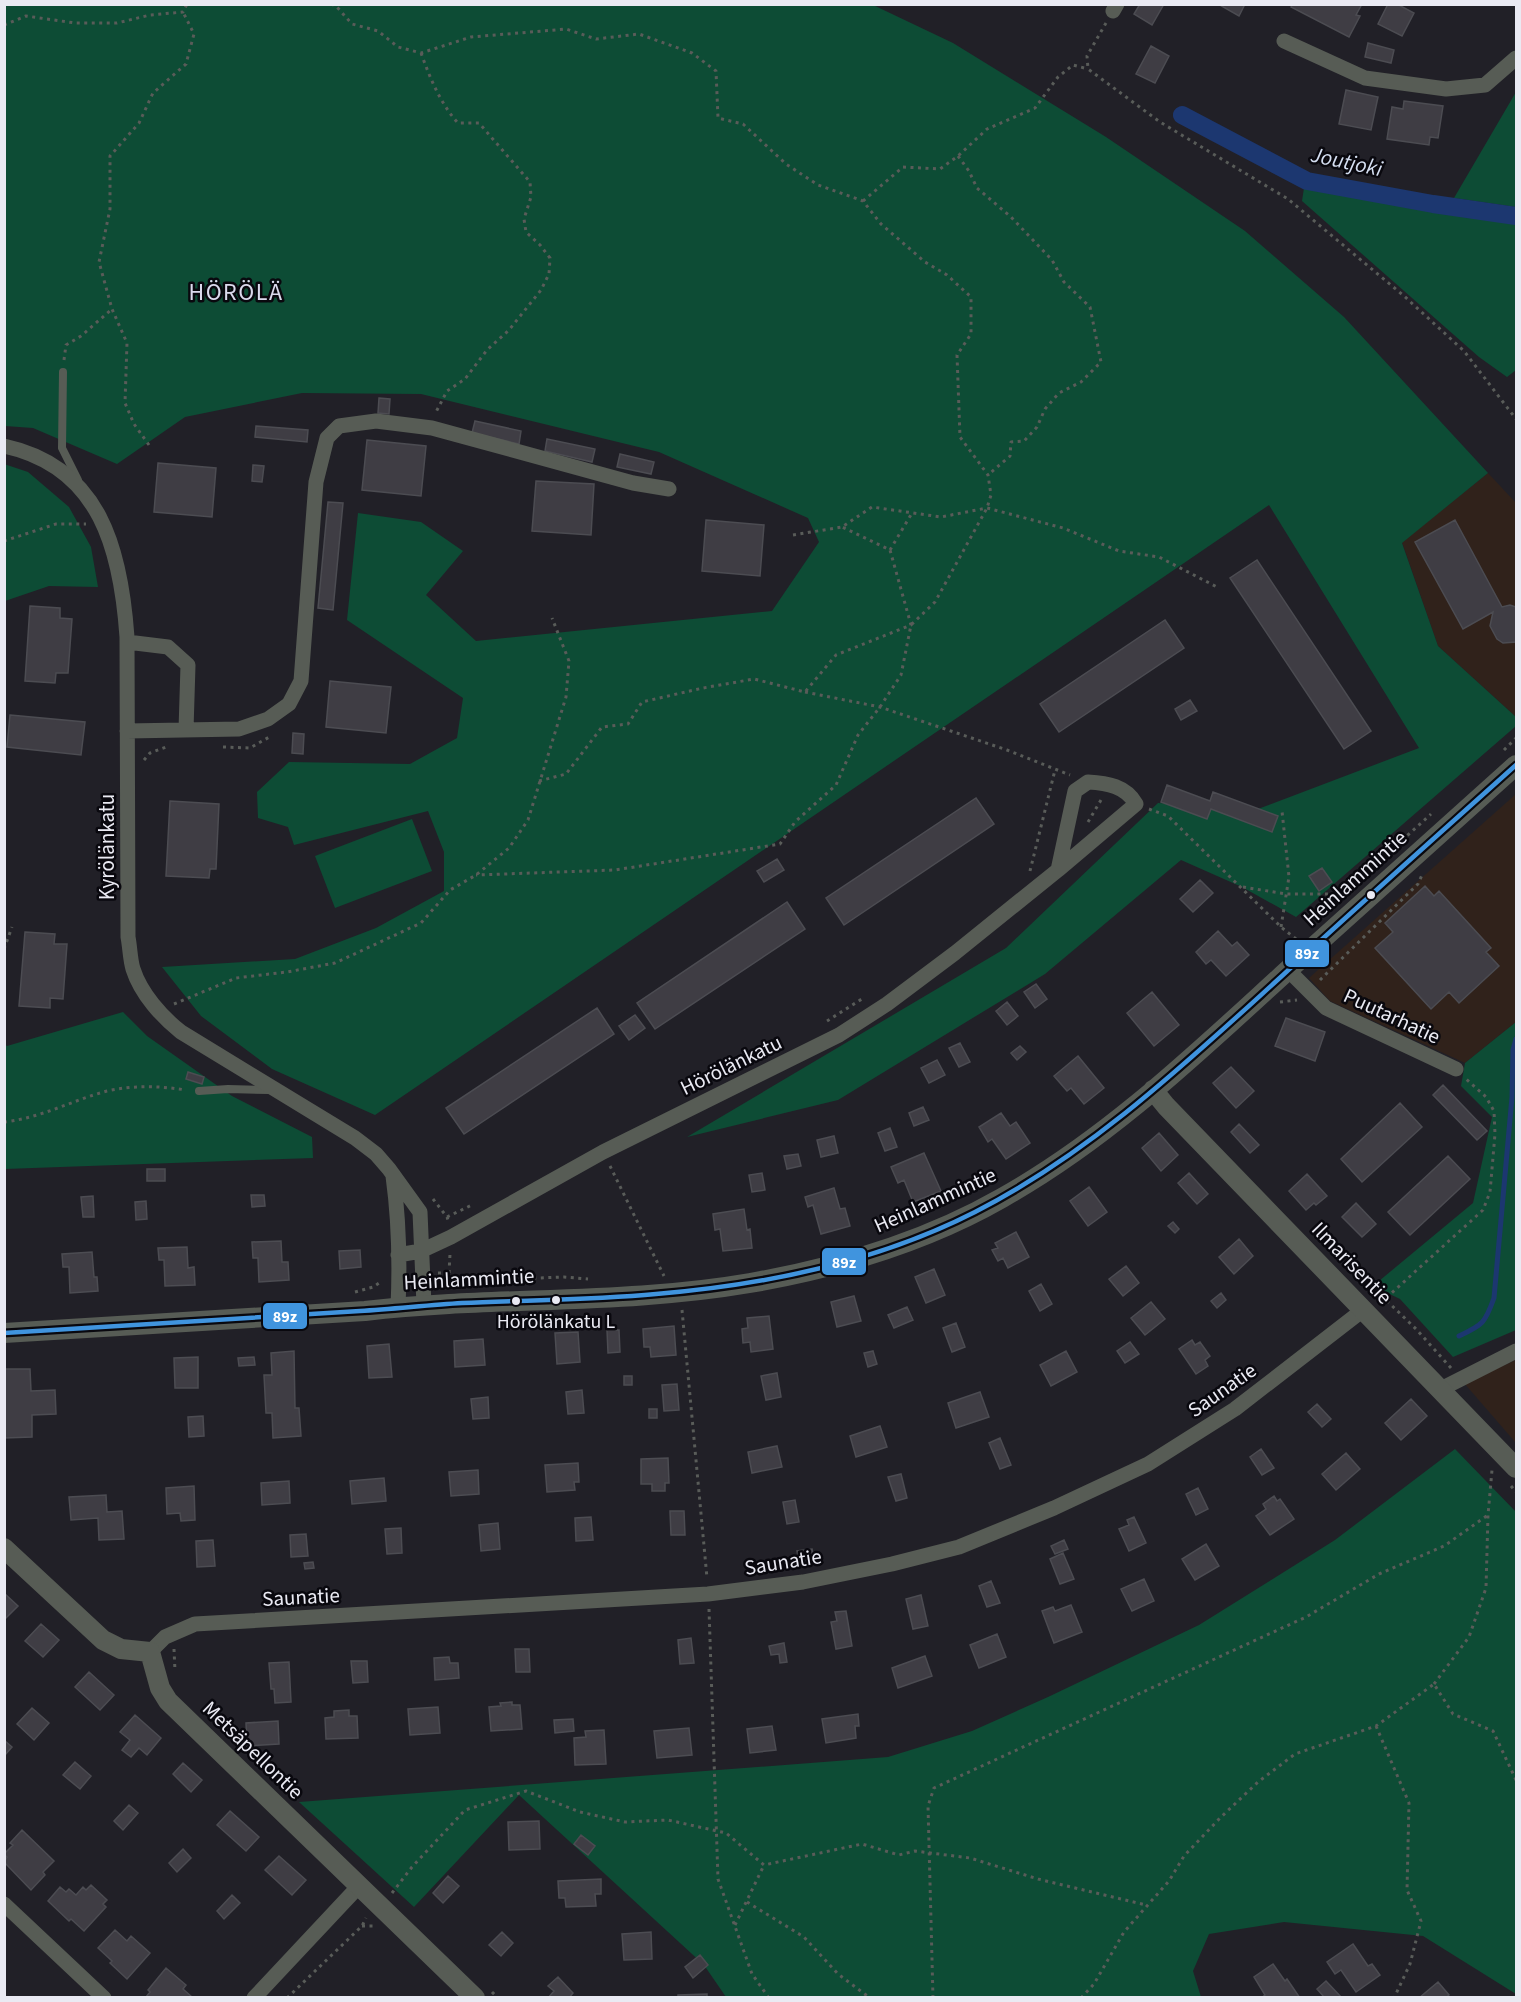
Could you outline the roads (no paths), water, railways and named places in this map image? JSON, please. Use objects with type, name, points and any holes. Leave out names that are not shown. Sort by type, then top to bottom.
[{"type":"street","points":[[1284,41],[1365,78],[1446,89],[1485,84],[1516,58]]},
{"type":"street","points":[[128,731],[239,729],[268,719],[290,704],[301,681],[316,482],[327,438],[339,426],[376,421],[432,428],[633,483],[669,489]]},
{"type":"street","name":"Kyrölänkatu","points":[[4,446],[25,451],[69,476],[96,509],[118,561],[124,593],[127,642],[128,936],[133,970],[143,989],[167,1021],[210,1051],[355,1138],[376,1154],[393,1173],[420,1212],[424,1305]]},
{"type":"street","points":[[127,642],[168,646],[188,665],[186,730]]},
{"type":"street","name":"Heinlammintie","points":[[4,1333],[365,1311],[424,1305],[667,1295],[751,1283],[848,1261],[895,1246],[955,1222],[1000,1200],[1078,1149],[1154,1090],[1516,765]]},
{"type":"street","name":"Hörölänkatu","points":[[398,1255],[421,1251],[451,1237],[603,1152],[839,1035],[921,979],[1058,870],[1136,804],[1133,798],[1121,788],[1088,782],[1075,791],[1058,870]]},
{"type":"street","name":"Puutarhatie","points":[[1288,970],[1326,1008],[1456,1069]]},
{"type":"street","name":"Ilmarisentie","points":[[1154,1090],[1166,1106],[1516,1468]]},
{"type":"street","points":[[393,1173],[400,1271],[398,1307]]},
{"type":"street","name":"Saunatie","points":[[150,1652],[165,1636],[195,1624],[708,1594],[803,1582],[892,1564],[959,1547],[1054,1508],[1148,1464],[1225,1415],[1363,1310]]},
{"type":"street","points":[[1441,1389],[1516,1351]]},
{"type":"street","points":[[4,1548],[103,1640],[121,1649],[150,1652]]},
{"type":"street","name":"Metsäpellontie","points":[[150,1652],[160,1688],[168,1701],[359,1886],[383,1898],[475,1998]]},
{"type":"street","points":[[254,1998],[359,1886]]},
{"type":"street","points":[[4,1904],[104,1998]]},
{"type":"lane","points":[[63,372],[62,448],[84,492]]},
{"type":"lane","points":[[199,1091],[228,1089],[277,1091]]},
{"type":"waterway","name":"Joutjoki","points":[[1182,115],[1307,181],[1433,204],[1516,216]]},
{"type":"waterway","points":[[1459,1336],[1482,1322],[1494,1298],[1512,1097],[1513,1050],[1516,1039]]},
{"type":"place","name":"Hörölänkatu L","points":[[556,1300]]},
{"type":"district","name":"HÖRÖLÄ","points":[[236,292]]}]
